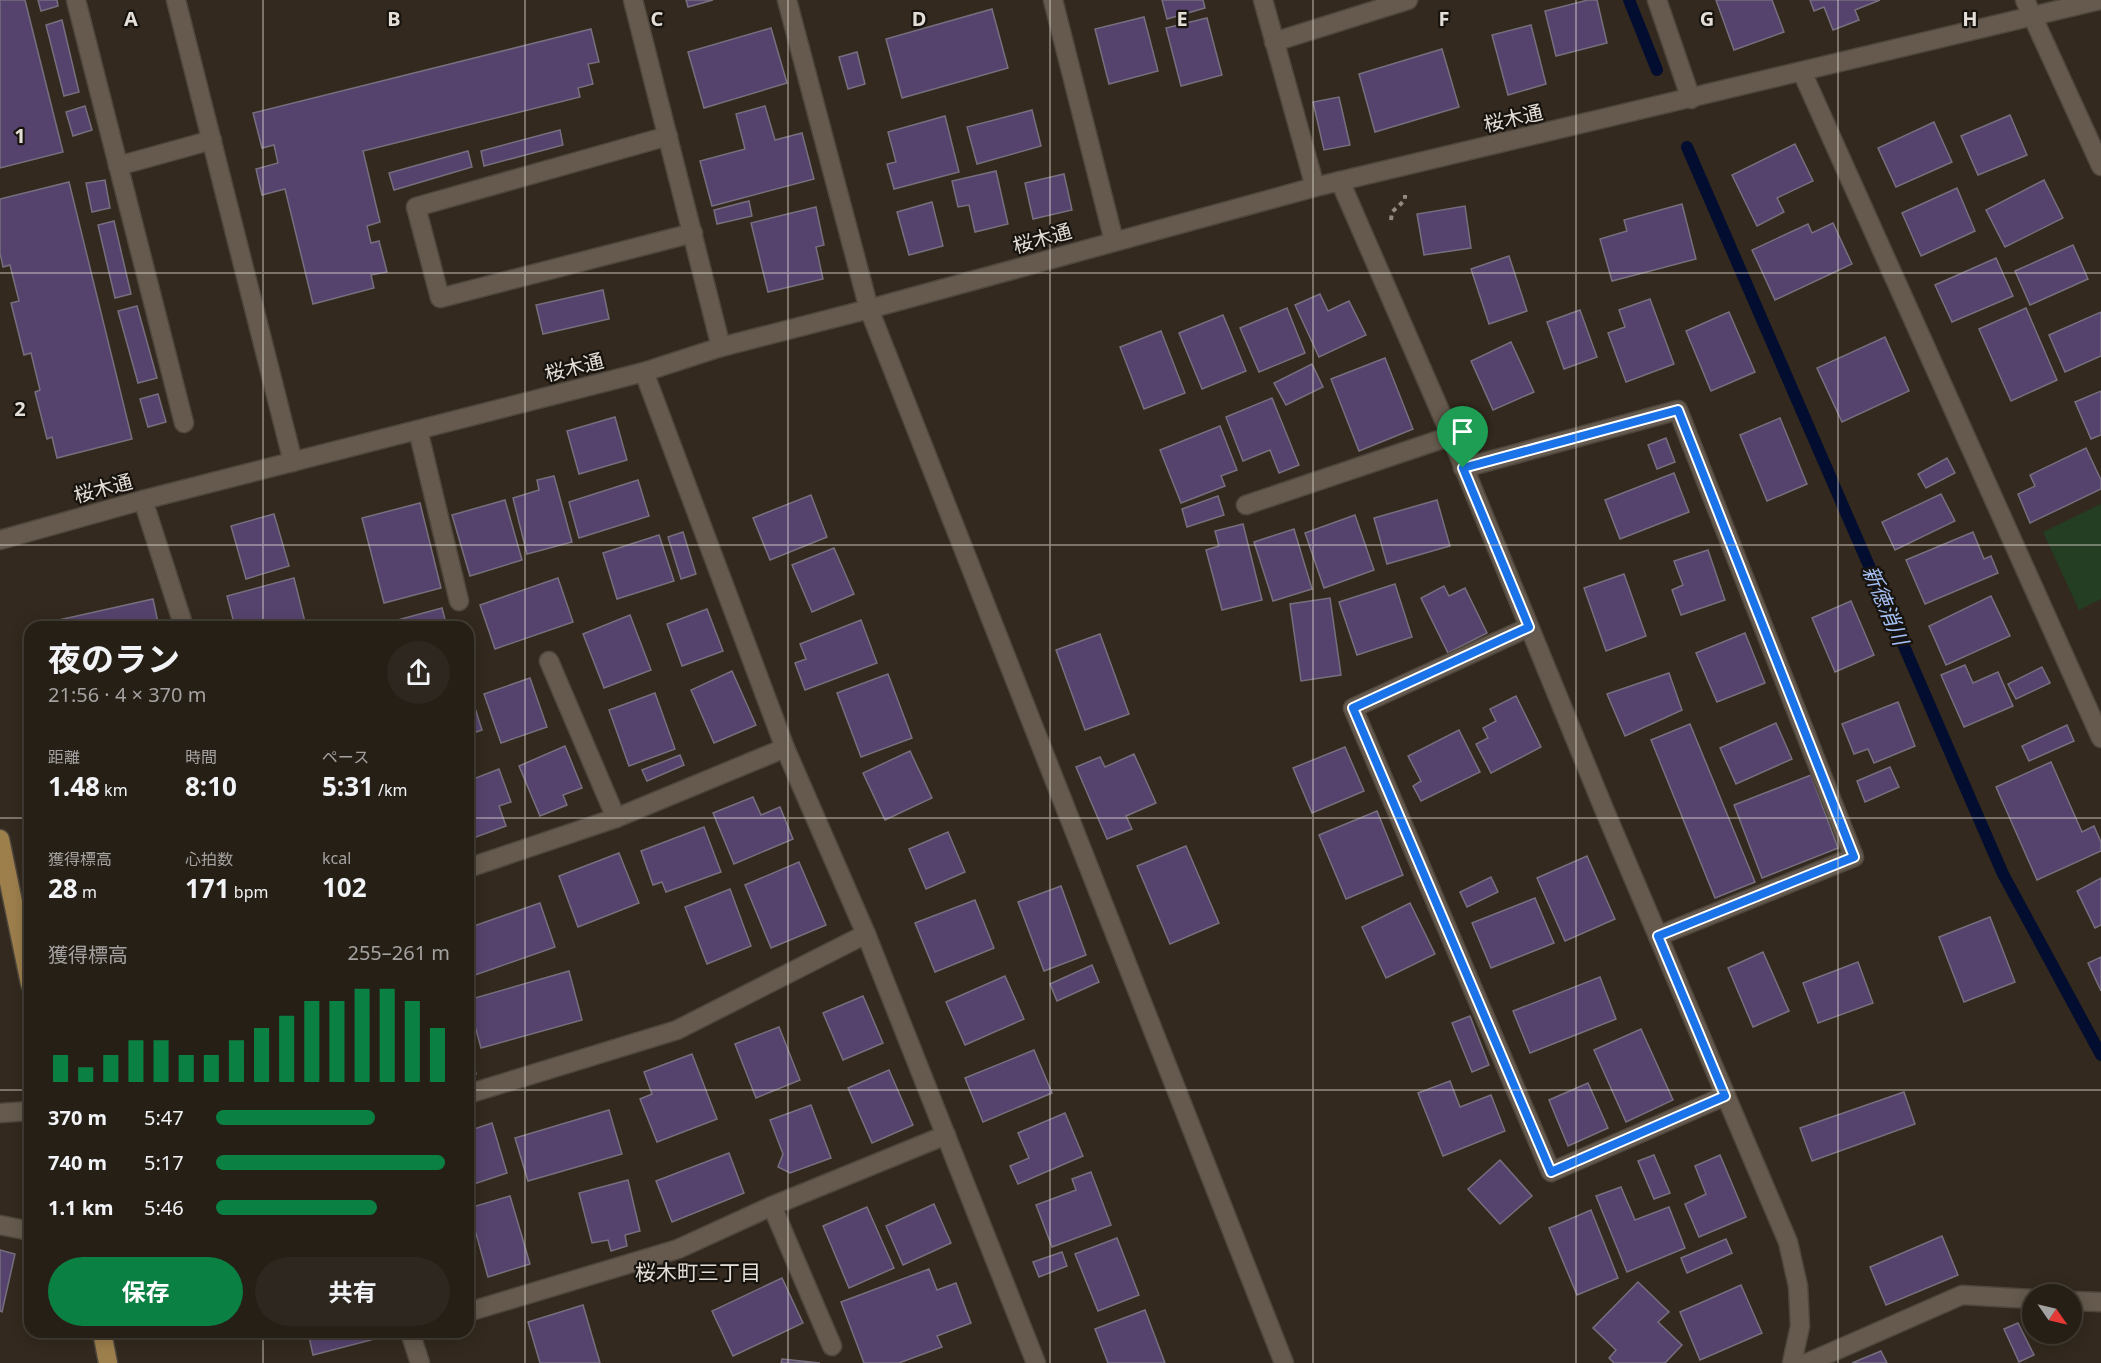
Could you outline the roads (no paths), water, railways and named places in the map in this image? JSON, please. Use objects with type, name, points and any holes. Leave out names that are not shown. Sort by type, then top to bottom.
[{"type":"main road","points":[[0,838],[24,955]]},
{"type":"main road","points":[[103,1338],[108,1363]]},
{"type":"street","points":[[76,0],[184,423]]},
{"type":"street","points":[[176,0],[293,462]]},
{"type":"street","points":[[633,0],[722,347]]},
{"type":"street","points":[[787,0],[869,309],[1284,1363]]},
{"type":"street","points":[[1053,0],[1114,241]]},
{"type":"street","points":[[1263,0],[1315,188]]},
{"type":"street","points":[[1274,42],[1408,0]]},
{"type":"street","points":[[1657,0],[1691,99]]},
{"type":"street","points":[[2025,0],[2101,166]]},
{"type":"street","name":"桜木通","points":[[0,540],[644,372],[722,347],[1340,181],[2100,0]]},
{"type":"street","points":[[1802,72],[2099,727]]},
{"type":"street","points":[[668,136],[416,207],[440,298],[693,233]]},
{"type":"street","points":[[118,166],[212,140]]},
{"type":"street","points":[[1340,181],[1451,436],[1658,936],[1788,1242],[1798,1286],[1800,1326],[1792,1363]]},
{"type":"street","points":[[644,372],[785,748],[866,934],[1036,1363]]},
{"type":"street","points":[[1463,468],[1678,410],[1854,857],[1658,936]]},
{"type":"street","points":[[418,430],[459,601]]},
{"type":"street","points":[[1246,505],[1451,436]]},
{"type":"street","points":[[143,501],[182,621]]},
{"type":"street","points":[[1529,627],[1353,708],[1551,1172],[1725,1096]]},
{"type":"street","points":[[549,662],[616,818]]},
{"type":"street","points":[[474,865],[616,818],[785,748]]},
{"type":"street","points":[[474,1092],[676,1030],[866,934]]},
{"type":"street","points":[[0,1113],[24,1111]]},
{"type":"street","points":[[474,1310],[678,1249],[772,1206],[946,1135]]},
{"type":"street","points":[[772,1206],[832,1346]]},
{"type":"street","points":[[0,1225],[24,1230]]},
{"type":"street","points":[[1807,1363],[1962,1295],[2022,1298]]},
{"type":"street","points":[[2082,1301],[2101,1302]]},
{"type":"street","points":[[412,1338],[420,1363]]},
{"type":"waterway","name":"新徳消川","points":[[1629,0],[1657,70]]},
{"type":"waterway","name":"新徳消川","points":[[1687,147],[2003,874],[2101,1055]]},
{"type":"district","name":"桜木町三丁目","points":[[698,1272]]}]
